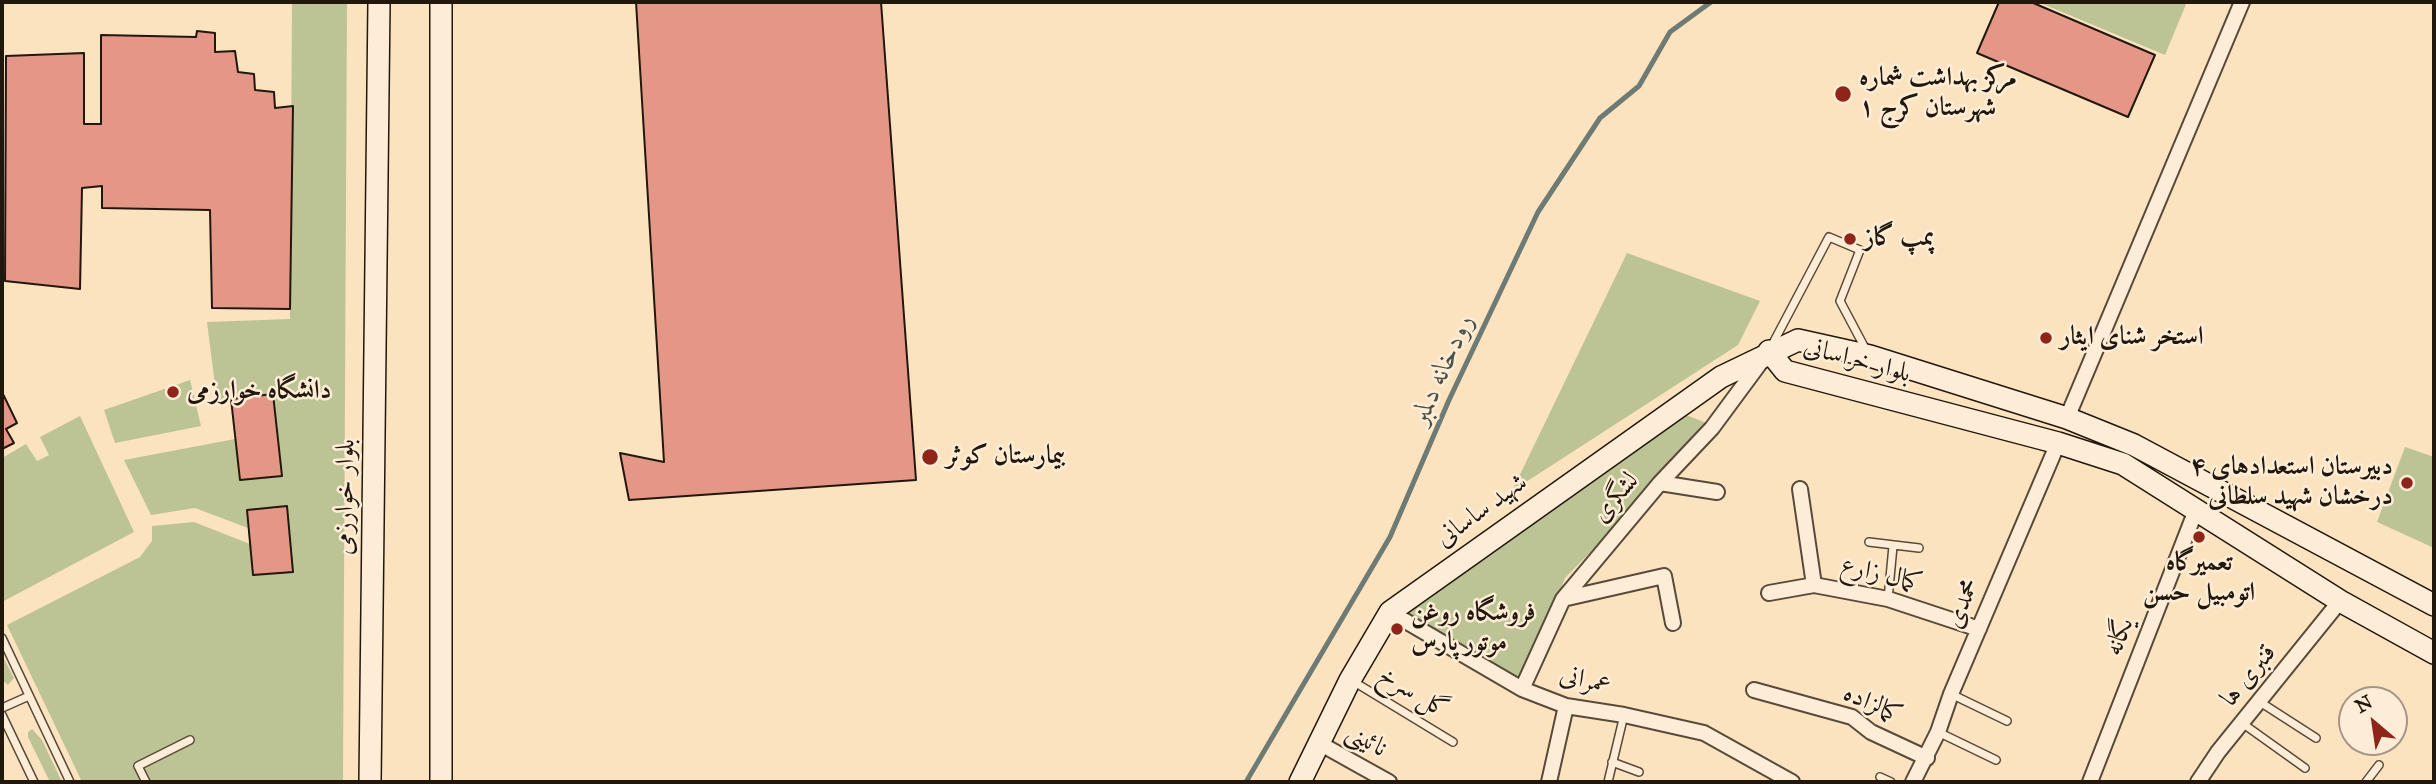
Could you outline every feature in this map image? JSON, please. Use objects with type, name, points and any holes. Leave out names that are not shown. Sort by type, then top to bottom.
[{"type":"street","name":"بلوار خوارزمی","points":[[370,782],[379,2]]},
{"type":"street","points":[[441,2],[441,782]]},
{"type":"street","points":[[2058,443],[2242,2]]},
{"type":"street","name":"بلوار خراسانی","points":[[2434,605],[2168,461],[2067,418],[1870,356],[1798,340],[1769,351],[1785,371],[2058,443],[2123,464],[2340,601],[2434,653]]},
{"type":"street","name":"لشگری","points":[[1522,689],[1563,599],[1660,483],[1712,428],[1769,351]]},
{"type":"street","name":"شهید ساسانی","points":[[1300,782],[1350,680],[1390,612],[1673,410],[1721,377],[1769,351]]},
{"type":"street","name":"محمدی","points":[[1913,782],[1927,758],[2022,522],[2058,443]]},
{"type":"street","points":[[1660,483],[1717,492]]},
{"type":"street","points":[[1800,489],[1814,585]]},
{"type":"street","name":"یگانه","points":[[2090,782],[2196,510]]},
{"type":"street","points":[[1563,599],[1664,576],[1673,623]]},
{"type":"street","name":"کمال زارع","points":[[1769,593],[1814,585],[1888,599],[1979,629]]},
{"type":"street","name":"قنبری ها","points":[[2198,782],[2218,752],[2340,601]]},
{"type":"street","name":"عمرانی","points":[[1390,612],[1522,689],[1566,706],[1624,715],[1704,733],[1792,782]]},
{"type":"street","name":"کمالزاده","points":[[1754,690],[1852,717],[1871,732],[1927,758]]},
{"type":"street","points":[[1549,782],[1566,706]]},
{"type":"street","name":"نائینی","points":[[1319,743],[1389,782]]},
{"type":"lane","points":[[1769,351],[1829,237],[1860,250],[1840,301],[1870,356]]},
{"type":"lane","points":[[1869,542],[1919,548]]},
{"type":"lane","points":[[1888,599],[1893,546]]},
{"type":"lane","points":[[2,638],[70,782]]},
{"type":"lane","name":"گل سرخ","points":[[1350,680],[1453,742]]},
{"type":"lane","points":[[1951,694],[2007,721]]},
{"type":"lane","points":[[2,708],[29,696]]},
{"type":"lane","points":[[2260,702],[2316,738]]},
{"type":"lane","points":[[2,715],[34,782]]},
{"type":"lane","name":"عمرانی","points":[[1608,782],[1624,715]]},
{"type":"lane","points":[[2242,723],[2305,768]]},
{"type":"lane","points":[[1938,732],[1996,761]]},
{"type":"lane","points":[[146,782],[138,766],[190,740]]},
{"type":"lane","points":[[1612,762],[1639,772]]},
{"type":"lane","points":[[2366,782],[2379,765]]},
{"type":"lane","points":[[1880,776],[1891,782]]},
{"type":"green space","points":[[292,2],[347,2],[343,782],[82,782],[7,625],[140,557],[152,541],[152,526],[194,522],[250,544],[253,575],[293,572],[287,507],[247,510],[248,528],[195,508],[151,515],[124,460],[235,439],[240,480],[282,475],[273,394],[217,401],[207,322],[290,319]]},
{"type":"green space","points":[[2038,2],[2187,2],[2165,55]]},
{"type":"green space","points":[[1627,253],[1760,301],[1738,345],[1512,491]]},
{"type":"green space","points":[[190,380],[201,426],[115,443],[104,410]]},
{"type":"green space","points":[[1673,410],[1712,428],[1565,578],[1522,689],[1390,612]]},
{"type":"green space","points":[[80,416],[134,532],[2,602],[2,458],[26,444],[37,461],[49,455],[40,437]]},
{"type":"green space","points":[[2405,447],[2434,457],[2434,548],[2377,522]]},
{"type":"green space","points":[[2,655],[14,678],[8,685],[2,680]]},
{"type":"green space","points":[[32,729],[42,740],[62,782],[50,782],[28,737],[28,732]]},
{"type":"building","points":[[636,2],[881,2],[916,480],[629,500],[620,453],[664,462]]},
{"type":"building","points":[[1999,2],[2031,2],[2155,55],[2128,117],[1977,53]]},
{"type":"building","points":[[197,31],[215,33],[215,52],[235,51],[238,72],[254,74],[255,90],[274,92],[275,108],[293,106],[290,309],[212,308],[210,210],[102,208],[102,186],[82,188],[80,289],[5,281],[6,56],[84,53],[84,124],[101,124],[101,35],[196,37]]},
{"type":"building","points":[[3,394],[17,423],[6,429],[14,443],[2,449]]},
{"type":"building","points":[[273,394],[282,476],[240,480],[231,399]]},
{"type":"building","points":[[287,506],[293,572],[253,575],[247,510]]},
{"type":"waterway","name":"رودخانه دلمبر","points":[[1246,782],[1390,537],[1449,400],[1538,212],[1600,118],[1639,86],[1670,32],[1711,2]]},
{"type":"place","name":"مرکز بهداشت شماره ۱ شهرستان کرج","points":[[1843,94]]},
{"type":"place","name":"پمپ گاز","points":[[1850,239]]},
{"type":"place","name":"استخر شنای ایثار","points":[[2046,338]]},
{"type":"place","name":"دانشگاه خوارزمی","points":[[173,392]]},
{"type":"place","name":"بیمارستان کوثر","points":[[930,457]]},
{"type":"place","name":"۴ دبیرستان استعدادهای درخشان شهید سلطانی","points":[[2407,483]]},
{"type":"place","name":"تعمیرگاه اتومبیل حسن","points":[[2199,537]]},
{"type":"place","name":"فروشگاه روغن موتور پارس","points":[[1397,629]]}]
